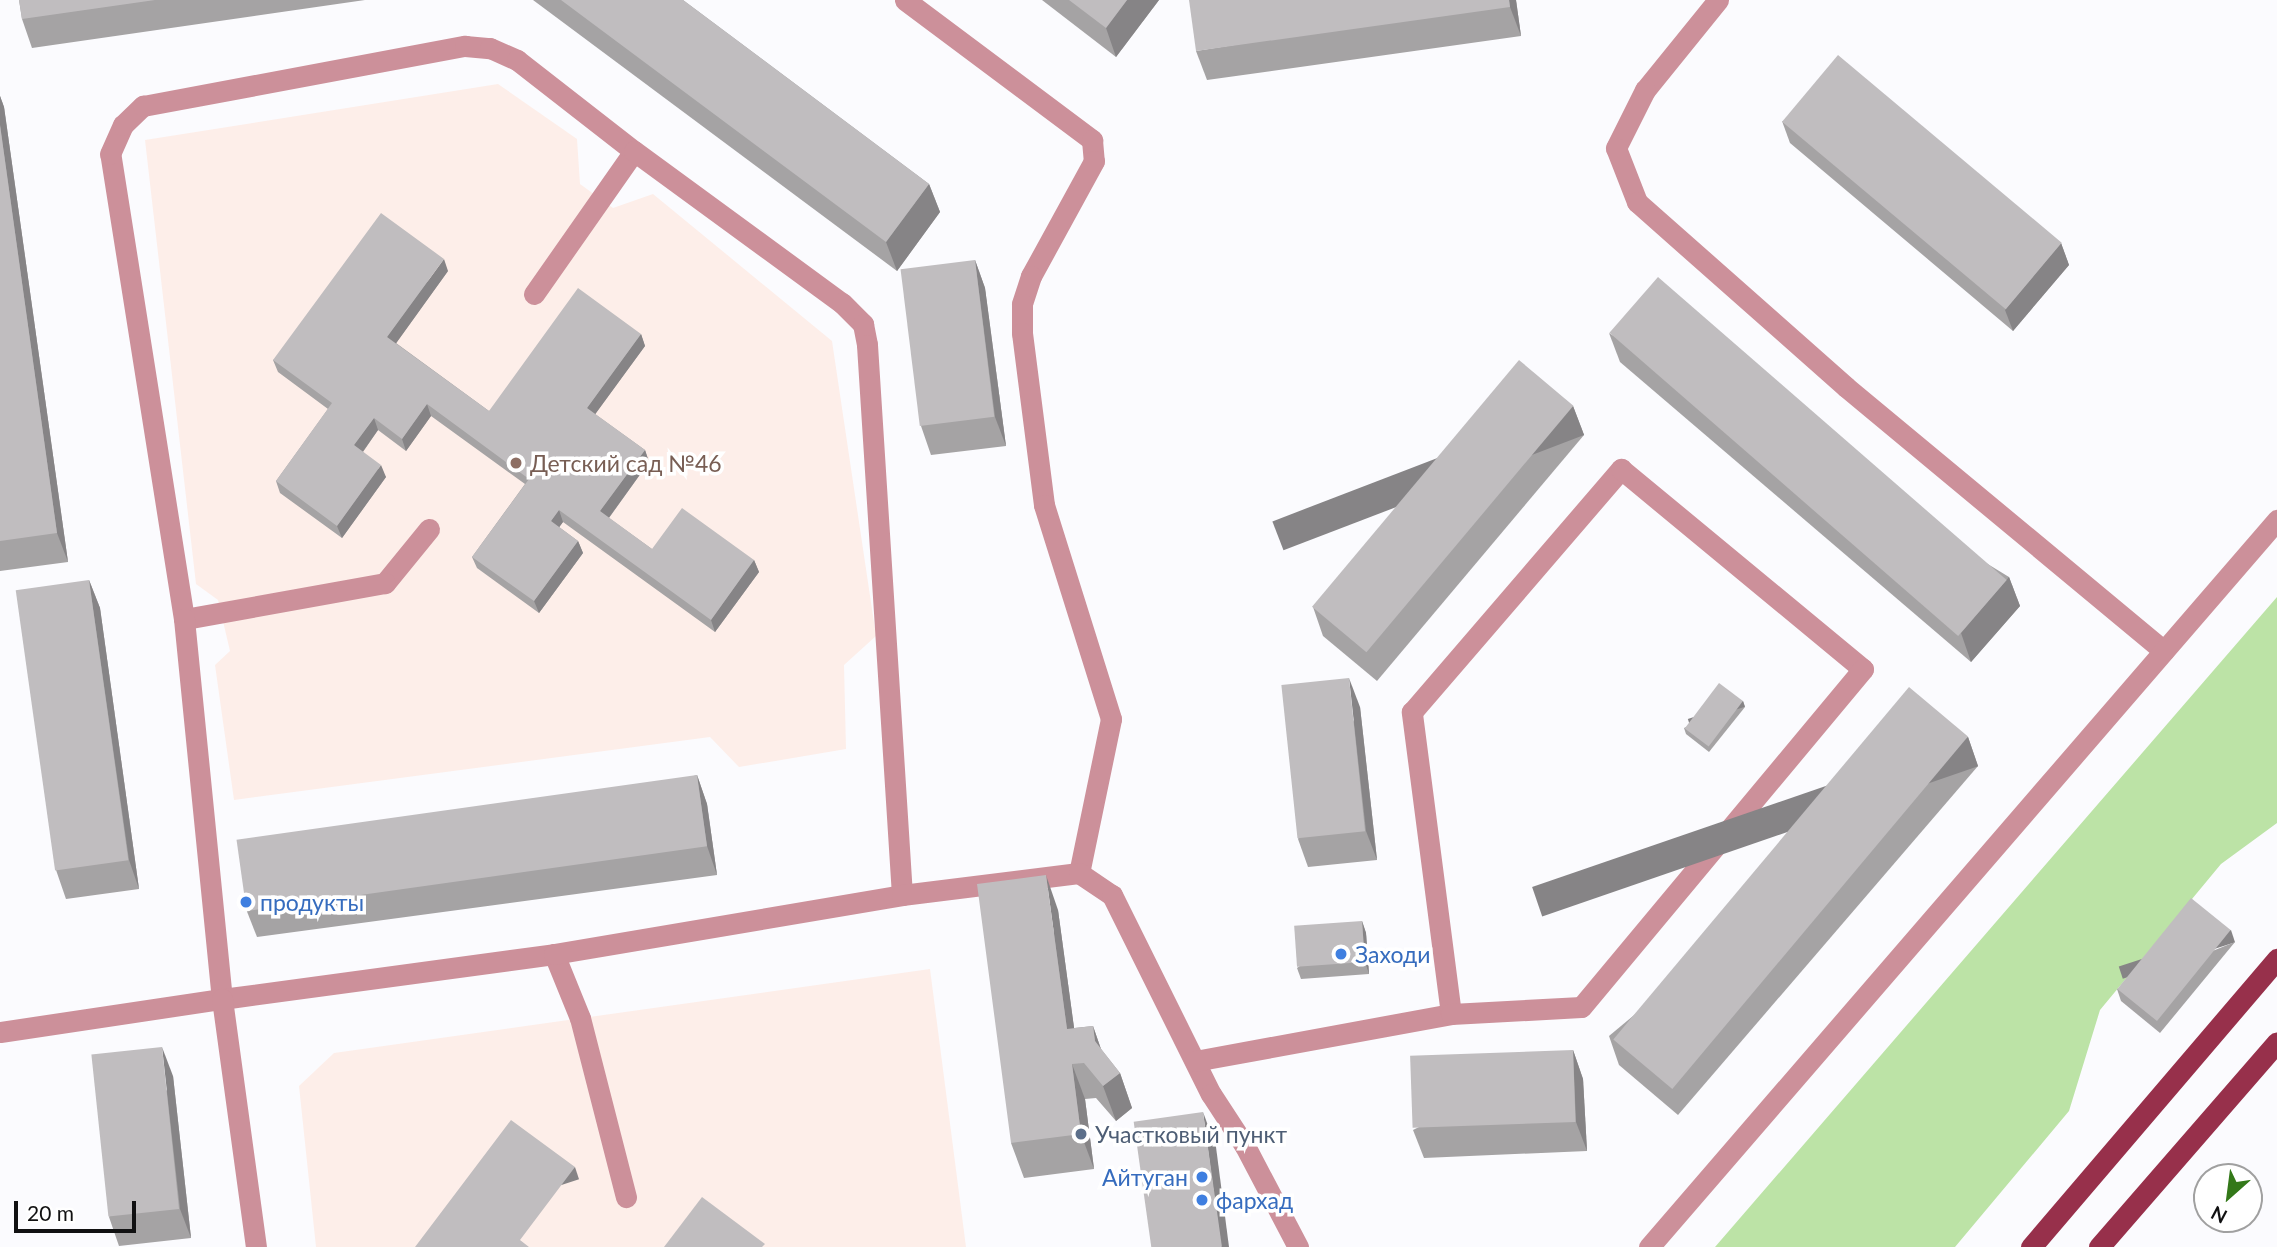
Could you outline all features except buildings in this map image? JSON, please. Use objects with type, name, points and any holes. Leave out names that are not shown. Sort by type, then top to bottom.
[{"type":"main road","points":[[2031,1247],[2277,959]]},
{"type":"main road","points":[[2099,1247],[2277,1042]]},
{"type":"lane","points":[[905,0],[1092,140],[1094,161],[1031,276],[1022,304],[1022,333],[1044,505],[1111,719],[1079,873]]},
{"type":"lane","points":[[1718,0],[1646,90],[1616,148],[1637,202],[1846,387],[2164,651]]},
{"type":"lane","points":[[256,1247],[222,999],[184,619],[110,154],[123,125],[143,106],[465,46],[490,48],[517,60],[634,151],[842,303],[863,324],[867,345],[902,895]]},
{"type":"lane","points":[[534,294],[634,151]]},
{"type":"lane","points":[[1195,1061],[1451,1014],[1581,1007],[1863,669],[1621,469],[1412,712],[1451,1014]]},
{"type":"lane","points":[[1649,1247],[2277,520]]},
{"type":"lane","points":[[184,619],[384,583],[429,529]]},
{"type":"lane","points":[[0,1032],[554,954],[902,895],[1079,873],[1112,895],[1210,1094],[1245,1146],[1298,1247]]},
{"type":"lane","points":[[554,954],[580,1018],[626,1197]]},
{"type":"shaded area","name":"Детский сад №46","points":[[498,84],[577,139],[580,184],[613,208],[653,194],[832,341],[876,636],[844,665],[846,749],[739,767],[710,737],[234,800],[215,665],[230,651],[218,600],[196,584],[145,140]]},
{"type":"shaded area","points":[[930,969],[966,1247],[316,1247],[299,1086],[334,1053]]},
{"type":"green space","points":[[2277,597],[2277,823],[2221,864],[2100,1010],[2069,1111],[1955,1247],[1715,1247]]},
{"type":"place","name":"Детский сад №46","points":[[516,463]]},
{"type":"place","name":"продукты","points":[[246,902]]},
{"type":"place","name":"Заходи","points":[[1341,954]]},
{"type":"place","name":"Участковый пункт","points":[[1081,1134]]},
{"type":"place","name":"Айтуган","points":[[1202,1177]]},
{"type":"place","name":"фархад","points":[[1202,1200]]}]
